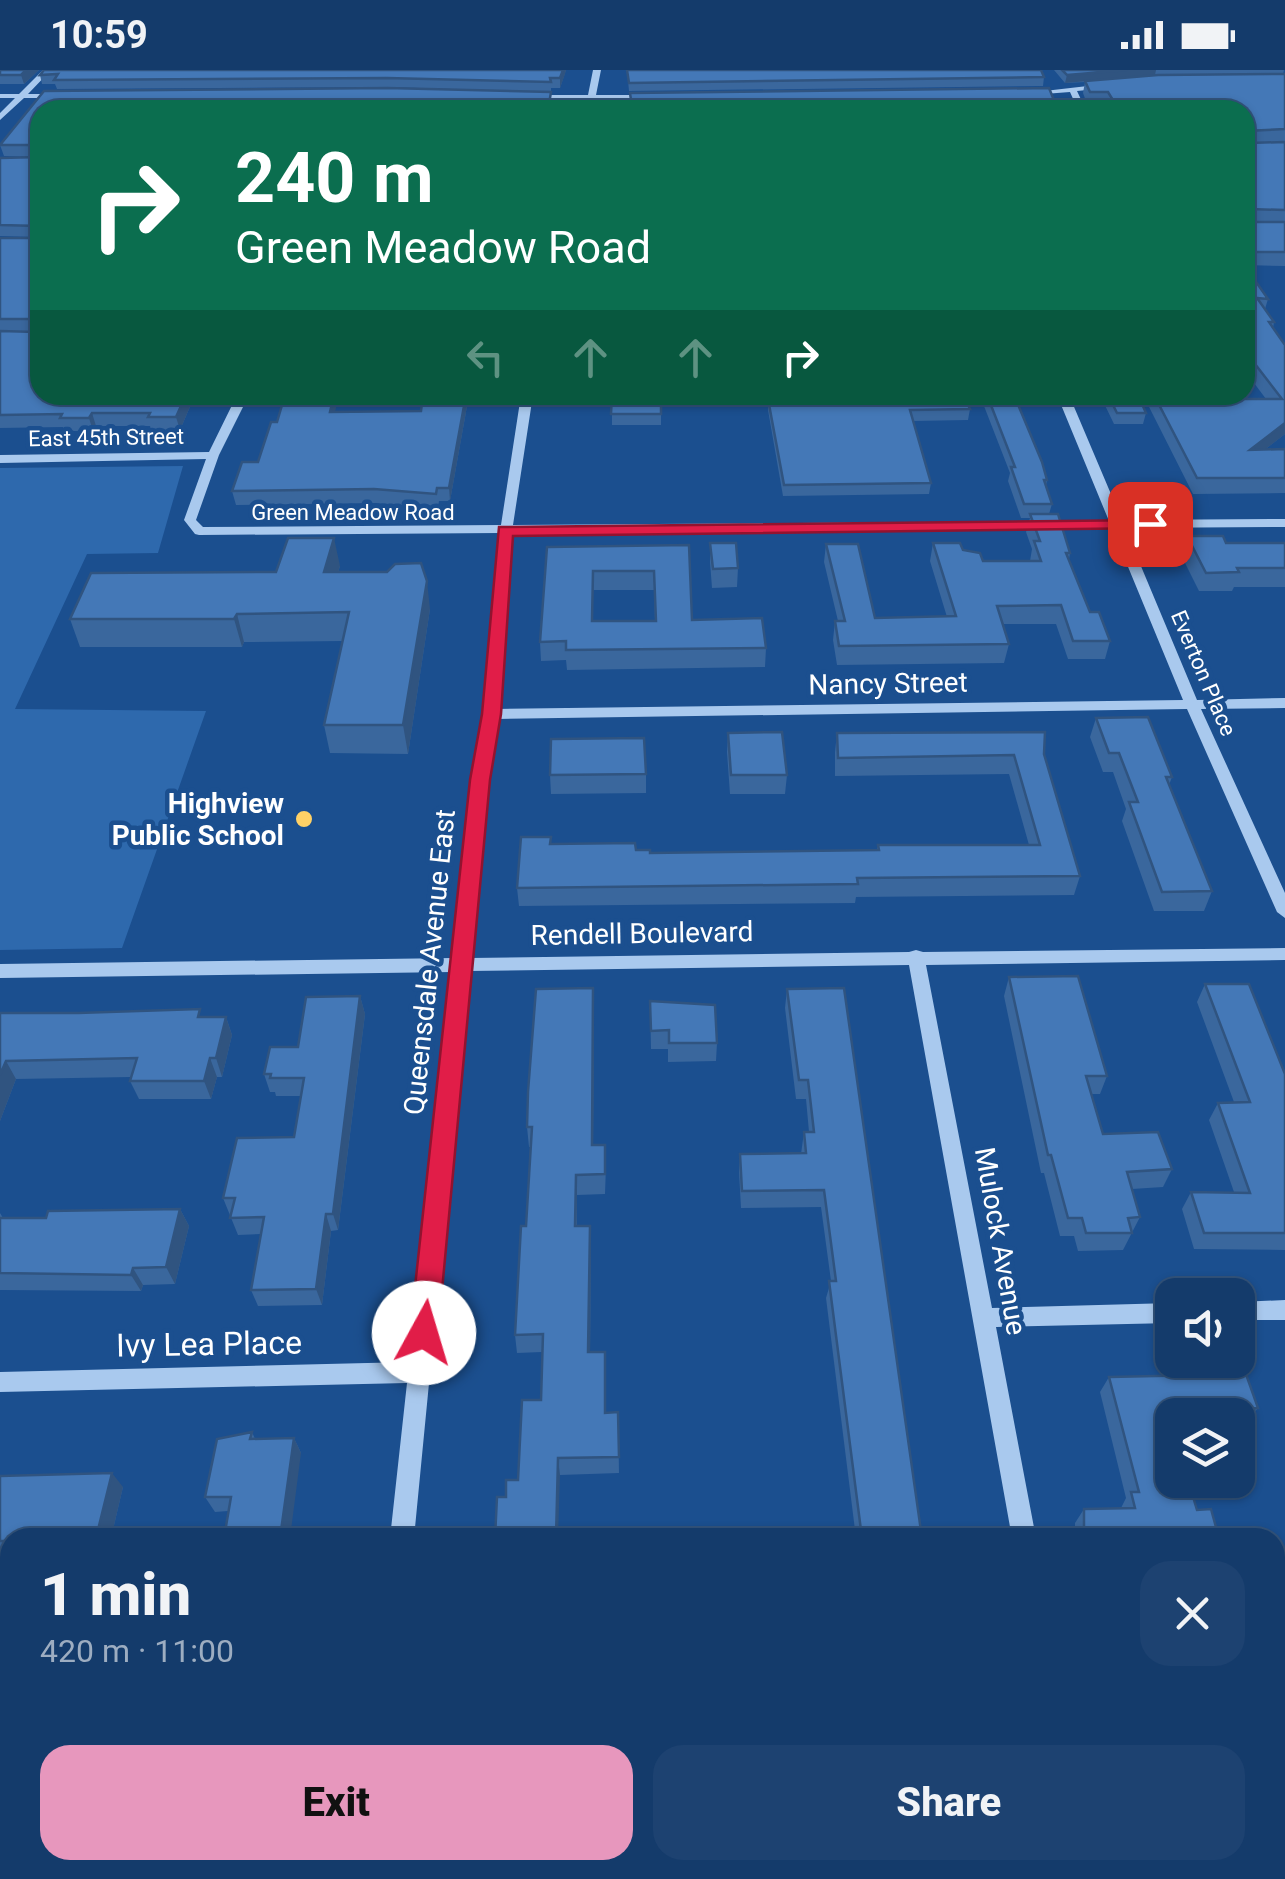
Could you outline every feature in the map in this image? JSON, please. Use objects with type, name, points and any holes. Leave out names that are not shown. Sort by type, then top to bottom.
[{"type":"street","points":[[0,118],[47,70]]},
{"type":"street","points":[[591,100],[596,70]]},
{"type":"street","points":[[1024,94],[1116,85]]},
{"type":"street","points":[[1072,90],[1077,100]]},
{"type":"street","points":[[0,96],[79,96]]},
{"type":"street","points":[[511,98],[653,97]]},
{"type":"street","points":[[213,455],[239,405]]},
{"type":"street","name":"Queensdale Avenue East","points":[[403,1528],[480,780],[492,714],[505,531],[525,405]]},
{"type":"street","name":"Everton Place","points":[[1067,405],[1192,704],[1285,912]]},
{"type":"street","name":"East 45th Street","points":[[0,459],[213,455]]},
{"type":"street","name":"Green Meadow Road","points":[[213,455],[190,520],[200,532],[1285,523]]},
{"type":"street","name":"Nancy Street","points":[[492,714],[1285,703]]},
{"type":"street","name":"Rendell Boulevard","points":[[0,971],[1285,954]]},
{"type":"street","name":"Mulock Avenue","points":[[916,956],[1022,1528]]},
{"type":"street","points":[[1255,1311],[1285,1310]]},
{"type":"street","points":[[981,1318],[1155,1313]]},
{"type":"street","name":"Ivy Lea Place","points":[[0,1382],[420,1372]]},
{"type":"shaded area","points":[[183,466],[158,553],[87,554],[15,709],[206,711],[122,948],[0,950],[0,468]]},
{"type":"building","points":[[0,70],[26,70],[21,75],[0,75]]},
{"type":"building","points":[[44,70],[563,70],[560,78],[550,78],[551,82],[387,78],[54,80],[58,74],[40,75]]},
{"type":"building","points":[[627,70],[1041,70],[1044,77],[629,83]]},
{"type":"building","points":[[1062,70],[1127,70],[1067,75]]},
{"type":"building","points":[[1285,74],[1285,129],[1255,131],[1255,100],[1113,100],[1108,92],[1090,92],[1085,81],[1158,75]]},
{"type":"building","points":[[387,88],[551,92],[550,100],[37,100],[44,91]]},
{"type":"building","points":[[1049,88],[1054,100],[631,100],[630,93]]},
{"type":"building","points":[[30,108],[30,145],[0,145]]},
{"type":"building","points":[[1285,142],[1285,210],[1255,209],[1255,143]]},
{"type":"building","points":[[30,157],[30,226],[0,225],[0,158]]},
{"type":"building","points":[[1255,222],[1285,222],[1285,252],[1255,252]]},
{"type":"building","points":[[0,238],[30,238],[30,319],[0,319]]},
{"type":"building","points":[[1255,280],[1268,299],[1257,298],[1285,345],[1285,423],[1250,450],[1285,449],[1285,478],[1197,478],[1159,405],[1255,405],[1255,399],[1282,399],[1255,364]]},
{"type":"building","points":[[0,331],[30,332],[30,405],[181,405],[176,417],[148,417],[150,413],[92,413],[89,418],[60,418],[62,414],[0,415]]},
{"type":"building","points":[[282,405],[332,405],[330,412],[421,411],[422,405],[464,405],[449,488],[437,488],[436,494],[374,489],[232,491],[242,462],[258,462],[271,422],[277,422]]},
{"type":"building","points":[[611,405],[661,405],[661,414],[611,414]]},
{"type":"building","points":[[769,405],[968,405],[970,409],[910,410],[931,483],[784,485]]},
{"type":"building","points":[[991,405],[1018,405],[1042,462],[1052,504],[1024,504],[1011,467],[1015,467]]},
{"type":"building","points":[[1113,405],[1142,405],[1146,413],[1117,413]]},
{"type":"building","points":[[1030,514],[1058,514],[1070,553],[1066,553],[1090,612],[1099,612],[1110,641],[1073,641],[1061,605],[997,606],[1009,644],[839,646],[835,621],[845,621],[826,544],[858,544],[875,618],[956,616],[933,543],[960,543],[963,550],[980,553],[983,561],[1041,561],[1034,541],[1040,541]]},
{"type":"building","points":[[1187,536],[1223,536],[1226,543],[1285,543],[1285,568],[1237,568],[1239,572],[1206,573]]},
{"type":"building","points":[[288,538],[334,538],[324,572],[387,572],[395,564],[421,563],[427,581],[403,725],[324,725],[349,612],[237,614],[234,619],[70,619],[91,573],[276,572]]},
{"type":"building","points":[[710,543],[736,543],[738,568],[713,569]]},
{"type":"building","points":[[689,545],[692,620],[762,618],[766,648],[566,650],[566,641],[540,642],[547,547]],"holes":[[[593,571],[654,571],[656,621],[592,621]]]},
{"type":"building","points":[[1148,717],[1172,777],[1166,777],[1212,891],[1162,892],[1129,802],[1138,802],[1119,753],[1109,753],[1096,718]]},
{"type":"building","points":[[782,732],[787,775],[731,775],[728,733]]},
{"type":"building","points":[[1045,732],[1044,754],[1080,876],[857,878],[858,884],[517,888],[521,837],[551,837],[550,844],[635,843],[636,850],[650,853],[879,850],[878,845],[1040,845],[1014,755],[838,758],[837,733]]},
{"type":"building","points":[[644,738],[646,774],[550,775],[551,739]]},
{"type":"building","points":[[1078,976],[1107,1076],[1086,1076],[1103,1134],[1158,1132],[1172,1169],[1127,1172],[1140,1217],[1128,1218],[1132,1233],[1086,1233],[1082,1218],[1068,1218],[1048,1155],[1009,977]]},
{"type":"building","points":[[1205,984],[1249,984],[1285,1074],[1285,1233],[1204,1233],[1191,1192],[1250,1193],[1218,1103],[1250,1102]]},
{"type":"building","points":[[593,988],[592,1145],[605,1145],[605,1174],[576,1175],[575,1226],[590,1226],[588,1352],[605,1352],[605,1413],[618,1412],[619,1457],[558,1458],[556,1528],[495,1528],[497,1497],[506,1497],[506,1480],[518,1480],[522,1400],[541,1400],[543,1334],[515,1335],[521,1226],[526,1226],[532,1127],[527,1127],[528,1092],[536,989]]},
{"type":"building","points":[[844,988],[921,1528],[861,1528],[829,1281],[836,1281],[824,1190],[742,1191],[740,1154],[806,1153],[804,1132],[814,1132],[808,1080],[799,1080],[787,989]]},
{"type":"building","points":[[360,996],[333,1214],[326,1214],[316,1289],[251,1290],[264,1217],[230,1218],[235,1198],[223,1198],[237,1138],[294,1137],[304,1078],[270,1078],[271,1074],[264,1074],[270,1047],[298,1047],[306,997]]},
{"type":"building","points":[[650,1001],[715,1005],[717,1043],[669,1043],[669,1030],[651,1031]]},
{"type":"building","points":[[200,1009],[198,1017],[226,1017],[216,1058],[210,1058],[204,1081],[130,1081],[137,1058],[6,1061],[0,1075],[0,1013]]},
{"type":"building","points":[[180,1209],[166,1267],[133,1268],[131,1275],[0,1273],[0,1218],[46,1218],[48,1211]]},
{"type":"building","points":[[1109,1377],[1247,1378],[1254,1398],[1155,1398],[1155,1498],[1193,1498],[1197,1510],[1211,1509],[1216,1528],[1084,1528],[1084,1509],[1135,1508],[1131,1492],[1139,1492]]},
{"type":"building","points":[[252,1432],[250,1439],[294,1438],[281,1528],[226,1528],[231,1497],[205,1497],[217,1439]]},
{"type":"building","points":[[112,1473],[98,1528],[0,1528],[0,1476]]},
{"type":"place","name":"Highview Public School","points":[[304,819]]},
{"type":"route","points":[[424,1333],[480,780],[492,714],[505,531],[1150,524]]}]
